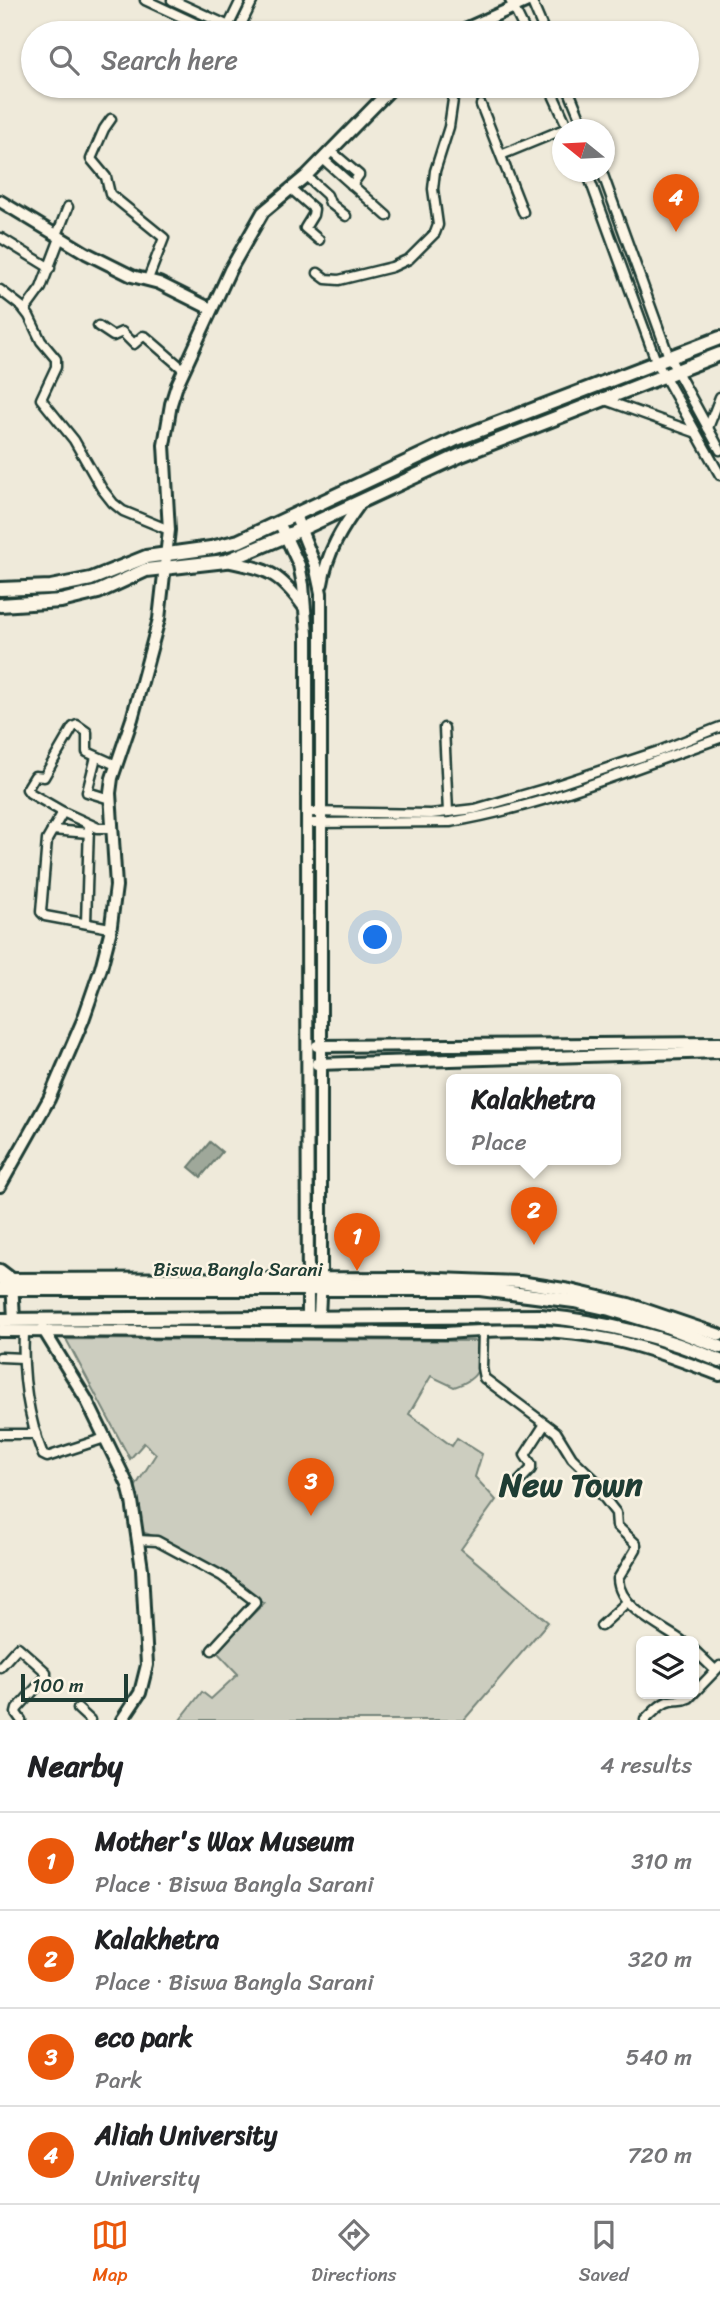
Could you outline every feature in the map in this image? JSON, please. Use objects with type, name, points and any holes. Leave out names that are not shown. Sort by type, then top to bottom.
[{"type":"main road","points":[[0,605],[39,604],[98,593],[165,561],[224,546],[454,440],[720,338]]},
{"type":"main road","points":[[0,589],[51,587],[91,579],[137,560],[226,561],[300,530],[461,455],[720,354]]},
{"type":"main road","name":"Biswa Bangla Sarani","points":[[6,1284],[314,1283],[480,1289],[562,1299],[610,1309],[666,1326],[720,1347]]},
{"type":"main road","points":[[0,1320],[530,1316],[580,1320],[639,1333],[720,1361]]},
{"type":"street","points":[[145,0],[190,21]]},
{"type":"street","points":[[172,0],[210,21]]},
{"type":"street","points":[[231,21],[241,0]]},
{"type":"street","points":[[244,21],[253,0]]},
{"type":"street","points":[[478,21],[512,3],[530,0],[540,21]]},
{"type":"street","points":[[512,3],[520,21]]},
{"type":"street","points":[[0,1186],[49,1099],[67,1060],[101,968],[110,928],[116,886],[110,799],[112,778],[132,719],[159,619],[169,530],[164,445],[170,404],[211,309],[263,212],[306,176],[382,98]]},
{"type":"street","points":[[318,274],[326,279],[339,280],[392,267],[409,259],[435,233],[438,225],[433,189],[435,171],[449,127],[453,98]]},
{"type":"street","points":[[554,98],[562,119]]},
{"type":"street","points":[[572,98],[580,119]]},
{"type":"street","points":[[481,105],[523,212]]},
{"type":"street","points":[[111,119],[91,159],[106,177],[110,194],[164,238],[148,279]]},
{"type":"street","points":[[501,155],[552,134]]},
{"type":"street","points":[[327,155],[352,184],[387,216]]},
{"type":"street","points":[[306,176],[345,216]]},
{"type":"street","points":[[591,182],[656,362],[669,374],[708,428],[720,450]]},
{"type":"street","points":[[606,182],[669,357],[669,374],[694,432],[720,475]]},
{"type":"street","points":[[290,188],[314,209],[305,228],[319,240]]},
{"type":"street","points":[[0,201],[132,276],[148,279],[211,309]]},
{"type":"street","points":[[24,310],[41,288],[50,268],[68,207]]},
{"type":"street","points":[[1,238],[50,268]]},
{"type":"street","points":[[0,290],[30,316],[41,341],[57,362],[42,395],[43,403],[74,440],[102,489],[123,511],[169,530]]},
{"type":"street","points":[[98,326],[113,336],[122,332],[134,344],[146,337],[183,369]]},
{"type":"street","points":[[708,428],[720,397]]},
{"type":"street","points":[[603,400],[694,432]]},
{"type":"street","points":[[314,1317],[321,1063],[321,593],[327,560],[334,542],[363,500]]},
{"type":"street","points":[[295,515],[315,565],[321,593]]},
{"type":"street","points":[[279,522],[299,565],[307,634],[306,1188],[314,1283]]},
{"type":"street","points":[[226,561],[274,573],[304,607]]},
{"type":"street","points":[[89,829],[27,789],[34,777],[44,777],[69,733],[77,725],[87,732],[87,752],[116,765]]},
{"type":"street","points":[[307,817],[431,814],[499,803],[659,751],[720,727]]},
{"type":"street","points":[[444,728],[449,812]]},
{"type":"street","points":[[321,817],[450,822],[470,819],[553,796],[720,738]]},
{"type":"street","points":[[96,757],[87,792],[110,799]]},
{"type":"street","points":[[63,812],[47,840],[41,914],[110,928]]},
{"type":"street","points":[[52,830],[112,828]]},
{"type":"street","points":[[86,923],[89,829]]},
{"type":"street","points":[[308,1046],[720,1043]]},
{"type":"street","points":[[308,1064],[720,1052]]},
{"type":"street","points":[[0,1270],[14,1320]]},
{"type":"street","points":[[314,1283],[413,1278],[520,1282],[629,1304],[720,1335]]},
{"type":"street","points":[[38,1321],[74,1376],[128,1485],[132,1501],[138,1539],[147,1665],[140,1693],[121,1720]]},
{"type":"street","points":[[0,1331],[560,1333],[612,1340],[693,1364],[720,1375]]},
{"type":"street","points":[[483,1331],[484,1378],[556,1432],[572,1458],[599,1484],[602,1495],[616,1513],[617,1526],[636,1544],[636,1549],[618,1582],[627,1602],[675,1636]]},
{"type":"street","points":[[24,1332],[23,1358],[29,1405],[42,1453],[47,1457],[105,1438]]},
{"type":"street","points":[[0,1357],[23,1358]]},
{"type":"street","points":[[513,1488],[531,1469],[525,1455],[545,1424]]},
{"type":"street","points":[[0,1434],[36,1434]]},
{"type":"street","points":[[138,1539],[157,1541],[222,1576],[255,1601],[212,1650]]},
{"type":"street","points":[[601,1626],[627,1602]]},
{"type":"street","points":[[0,1667],[18,1647],[46,1672],[46,1677],[17,1709],[16,1713],[21,1720]]},
{"type":"street","points":[[645,1720],[664,1703],[689,1698],[718,1668],[699,1654]]},
{"type":"street","points":[[78,1709],[90,1720]]},
{"type":"shaded area","points":[[210,1142],[222,1152],[201,1177],[189,1167]]},
{"type":"shaded area","points":[[66,1339],[480,1341],[480,1364],[475,1375],[454,1387],[431,1376],[409,1414],[452,1446],[457,1438],[482,1454],[475,1477],[496,1500],[461,1549],[548,1622],[464,1720],[180,1720],[202,1692],[211,1699],[238,1674],[216,1651],[264,1603],[213,1569],[162,1540],[142,1532],[132,1492],[156,1454],[144,1443],[130,1459]]},
{"type":"place","name":"Aliah University","points":[[676,232]]},
{"type":"place","name":"Kalakhetra","points":[[534,1245]]},
{"type":"place","name":"Mother's Wax Museum","points":[[357,1271]]},
{"type":"place","name":"eco park","points":[[311,1516]]},
{"type":"district","name":"New Town","points":[[571,1485]]}]
